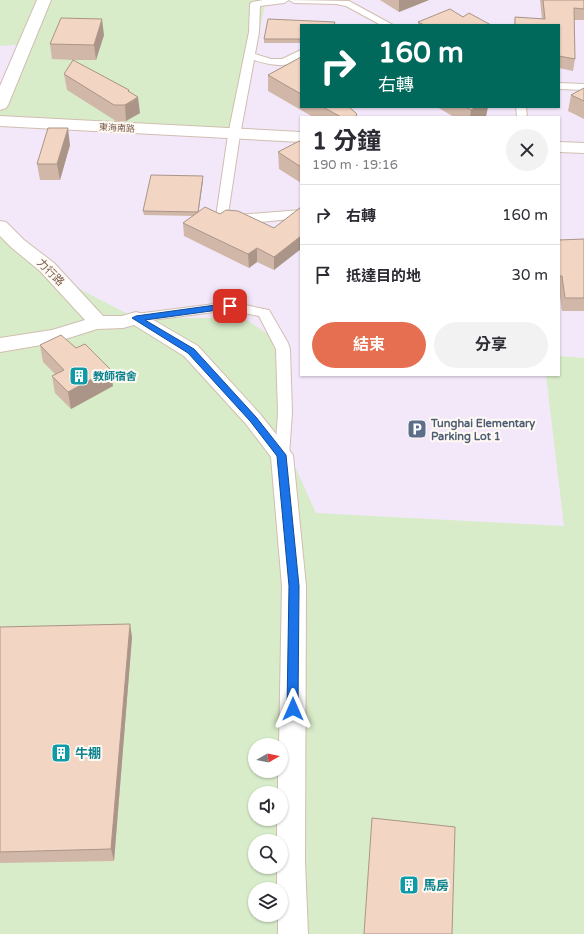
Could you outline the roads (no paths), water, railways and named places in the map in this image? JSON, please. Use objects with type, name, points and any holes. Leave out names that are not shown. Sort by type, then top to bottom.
[{"type":"street","points":[[0,105],[44,0]]},
{"type":"street","name":"東海南路","points":[[0,121],[234,135],[300,137]]},
{"type":"street","points":[[560,147],[584,148]]},
{"type":"street","name":"力行路","points":[[0,226],[18,244],[47,267],[94,318],[96,323]]},
{"type":"street","points":[[0,345],[53,336],[96,323],[123,322],[136,318],[191,351],[253,419],[282,455],[294,586],[291,862],[293,934]]},
{"type":"lane","points":[[284,0],[255,2],[254,32],[234,135],[222,217],[237,219],[300,214]]},
{"type":"lane","points":[[294,0],[336,1],[349,4],[386,24]]},
{"type":"lane","points":[[250,56],[279,64],[293,59],[300,54]]},
{"type":"lane","points":[[560,86],[584,87]]},
{"type":"lane","points":[[136,318],[230,306],[264,312],[281,343],[282,349],[285,413],[282,455]]},
{"type":"place","name":"教師宿舍","points":[[79,376]]},
{"type":"place","name":"Tunghai Elementary Parking Lot 1","points":[[417,429]]},
{"type":"place","name":"牛棚","points":[[61,753]]},
{"type":"place","name":"馬房","points":[[409,885]]}]
